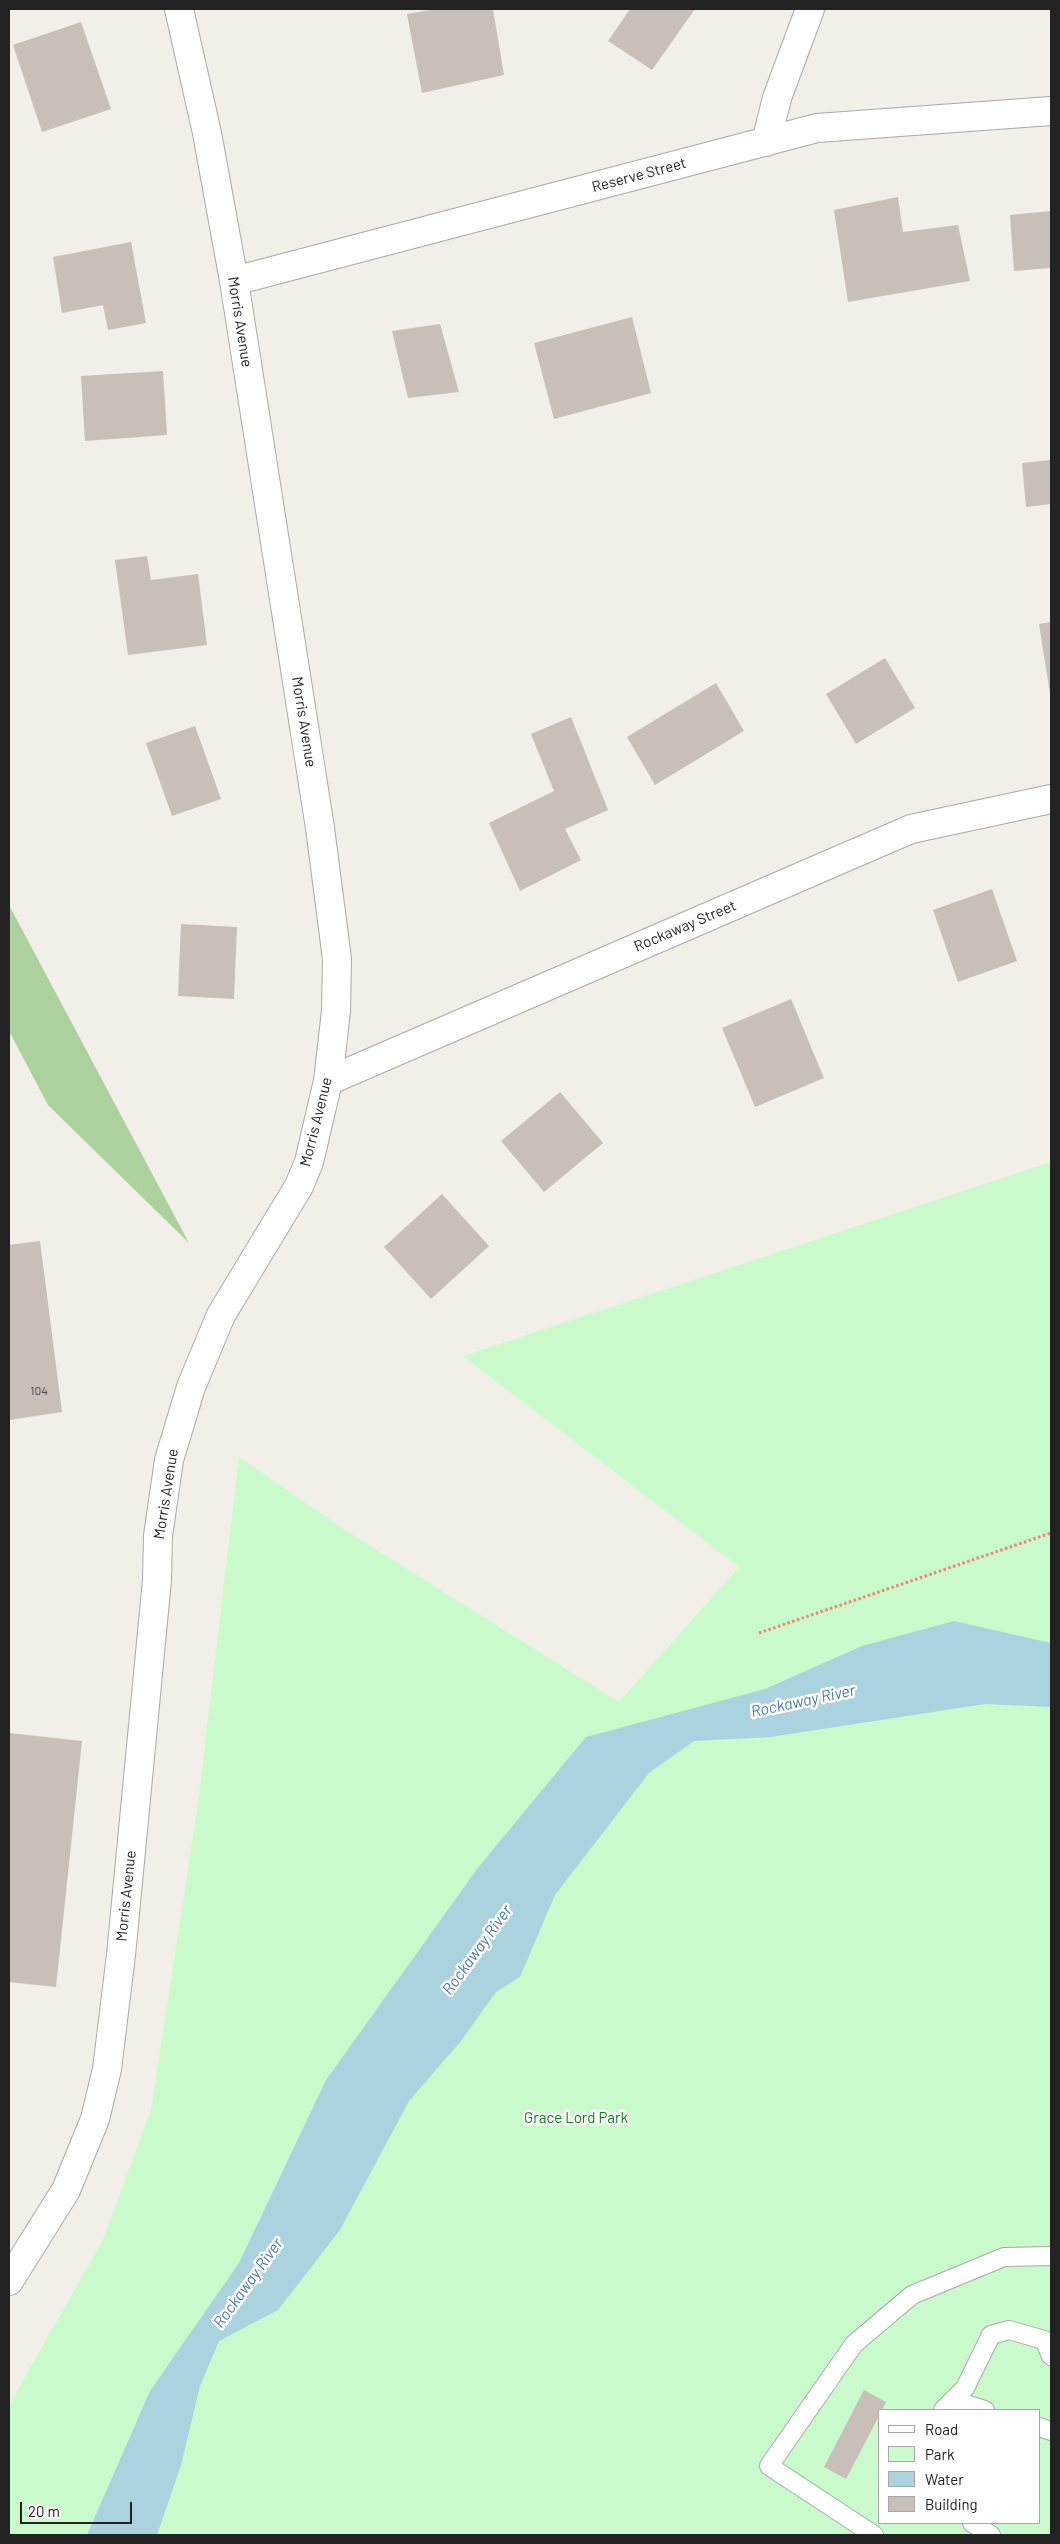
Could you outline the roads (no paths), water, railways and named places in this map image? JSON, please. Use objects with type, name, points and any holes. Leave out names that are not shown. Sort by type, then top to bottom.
[{"type":"street","name":"Morris Avenue","points":[[9,2281],[66,2190],[95,2119],[107,2069],[121,1955],[153,1619],[158,1536],[169,1460],[191,1386],[221,1315],[299,1186],[309,1162],[328,1081],[336,1011],[337,960],[320,828],[234,281],[206,133],[179,9]]},
{"type":"street","points":[[766,142],[777,98],[807,18]]},
{"type":"street","name":"Reserve Street","points":[[234,281],[817,128],[1051,111]]},
{"type":"street","name":"Rockaway Street","points":[[328,1081],[911,829],[1051,799]]},
{"type":"lane","points":[[807,18],[826,9]]},
{"type":"lane","points":[[874,2535],[768,2466],[854,2344],[912,2295],[1004,2257],[1051,2256]]},
{"type":"lane","points":[[948,2405],[966,2388],[991,2335],[1009,2330],[1044,2340],[1051,2356]]},
{"type":"lane","points":[[948,2405],[978,2409]]},
{"type":"lane","points":[[974,2524],[990,2535]]},
{"type":"water","name":"Rockaway River","points":[[954,1621],[1051,1643],[1051,1707],[985,1704],[770,1737],[694,1741],[649,1773],[555,1895],[520,1977],[496,1992],[461,2041],[409,2101],[340,2230],[278,2310],[219,2341],[200,2386],[181,2465],[157,2535],[87,2535],[150,2391],[239,2263],[326,2080],[477,1869],[586,1737],[765,1689],[862,1646]]},
{"type":"park label","name":"Grace Lord Park","points":[[576,2118]]}]
